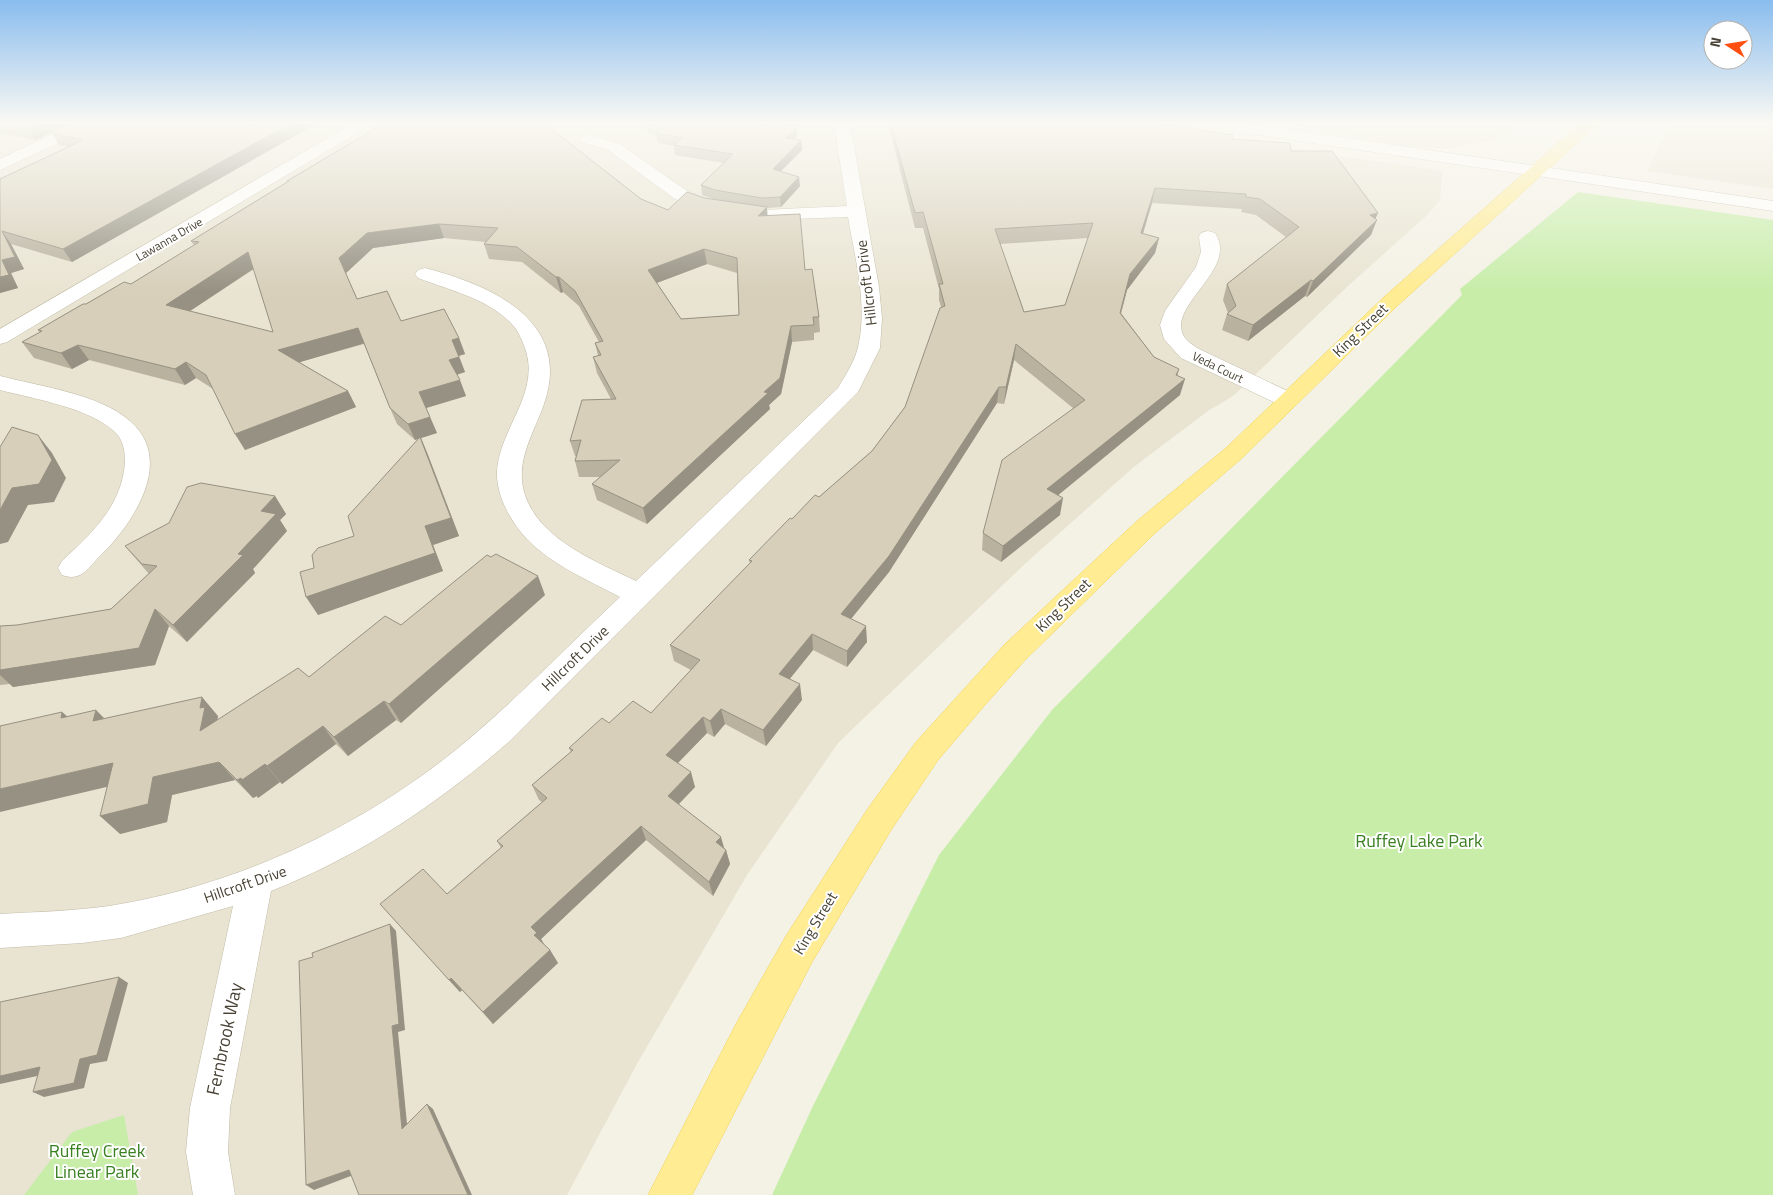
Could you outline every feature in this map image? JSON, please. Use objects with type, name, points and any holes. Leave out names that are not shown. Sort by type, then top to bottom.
[{"type":"main road","name":"King Street","points":[[669,1195],[750,1038],[799,949],[879,820],[928,751],[1009,658],[1068,600],[1146,527],[1234,453],[1390,302],[1526,180]]},
{"type":"street","name":"Lawanna Drive","points":[[0,338],[269,180]]},
{"type":"street","points":[[659,180],[681,195],[712,207],[763,215],[857,212]]},
{"type":"street","name":"Hillcroft Drive","points":[[0,931],[104,923],[158,913],[255,883],[306,861],[353,837],[422,796],[464,764],[640,595],[846,392],[860,369],[869,348],[872,318],[852,180]]},
{"type":"street","points":[[1601,180],[1773,206]]},
{"type":"street","name":"Veda Court","points":[[1208,237],[1212,245],[1212,257],[1175,313],[1170,323],[1172,335],[1182,348],[1189,353],[1288,400]]},
{"type":"street","points":[[425,274],[499,304],[528,331],[540,354],[542,368],[537,397],[512,453],[510,477],[514,499],[525,519],[548,543],[640,595]]},
{"type":"street","points":[[0,383],[89,409],[114,419],[133,438],[137,453],[138,470],[135,488],[126,506],[103,538],[71,568]]},
{"type":"street","name":"Fernbrook Way","points":[[214,1195],[208,1177],[206,1142],[209,1110],[246,936],[255,883]]},
{"type":"shaded area","points":[[0,180],[1441,180],[1440,200],[1426,216],[1348,286],[1233,396],[1208,411],[1135,466],[1027,562],[838,743],[747,875],[638,1062],[567,1195],[0,1195]]},
{"type":"shaded area","points":[[1708,180],[1773,180],[1773,189]]},
{"type":"green space","name":"Ruffey Lake Park","points":[[1578,192],[1773,220],[1773,1195],[772,1195],[812,1108],[939,855],[1052,710],[1462,295],[1460,289]]},
{"type":"green space","name":"Ruffey Creek Linear Park","points":[[124,1115],[138,1195],[24,1195],[72,1132]]},
{"type":"building","points":[[0,180],[189,180],[63,249],[2,231],[15,257],[2,260],[9,275],[0,277]]},
{"type":"building","points":[[616,180],[641,199],[668,210],[687,192],[704,198],[767,207],[758,216],[800,214],[805,270],[812,269],[819,317],[813,317],[814,325],[791,326],[780,378],[764,392],[768,393],[643,508],[592,484],[620,460],[575,461],[581,440],[570,441],[582,400],[616,399],[593,357],[601,355],[595,343],[603,341],[575,291],[559,277],[556,277],[517,247],[484,244],[498,228],[439,224],[367,233],[339,258],[357,299],[387,291],[401,321],[444,309],[459,338],[452,340],[459,357],[449,360],[460,380],[419,392],[430,417],[408,424],[390,408],[358,328],[278,350],[348,391],[235,434],[206,375],[186,362],[175,369],[78,345],[61,353],[22,342],[42,331],[38,330],[124,282],[131,284],[199,242],[191,241],[289,181],[287,181]],"holes":[[[704,249],[737,258],[739,315],[681,319],[648,270]],[[248,252],[273,332],[166,305]]]},
{"type":"building","points":[[706,180],[796,180],[780,197],[762,198],[715,190],[701,185]]},
{"type":"building","points":[[906,180],[1353,180],[1378,213],[1370,215],[1377,220],[1313,281],[1311,280],[1253,325],[1227,314],[1236,306],[1227,284],[1299,227],[1260,199],[1246,197],[1246,194],[1155,188],[1141,233],[1159,238],[1130,274],[1120,313],[1154,357],[1179,369],[1176,375],[1185,379],[1047,489],[1063,498],[1003,546],[983,533],[1002,460],[1085,400],[1016,344],[1006,387],[999,387],[889,556],[841,614],[866,626],[847,651],[812,634],[779,674],[800,684],[763,730],[721,709],[710,721],[703,717],[666,755],[691,772],[668,796],[721,837],[716,842],[726,850],[709,882],[641,826],[531,927],[537,933],[534,935],[550,950],[483,1012],[451,978],[449,980],[380,904],[423,869],[447,894],[503,846],[497,841],[547,798],[532,785],[573,750],[569,748],[602,718],[609,723],[633,701],[651,713],[700,660],[670,645],[752,561],[749,560],[790,518],[792,519],[815,495],[819,497],[872,451],[905,407],[940,308],[945,306],[939,284],[943,284],[923,212],[915,213]],"holes":[[[1093,223],[1065,305],[1024,312],[995,229]]]},
{"type":"building","points":[[12,427],[38,435],[52,460],[39,484],[12,488],[0,510],[0,447]]},
{"type":"building","points":[[420,437],[451,518],[425,526],[435,553],[306,597],[300,572],[314,568],[312,555],[318,548],[354,536],[348,516]]},
{"type":"building","points":[[201,483],[275,496],[261,511],[276,514],[238,554],[243,555],[173,625],[155,609],[139,648],[0,670],[0,626],[17,625],[111,609],[157,566],[142,564],[125,546],[169,523],[187,487]]},
{"type":"building","points":[[496,554],[538,576],[389,704],[384,701],[334,737],[323,726],[267,766],[265,764],[242,780],[241,778],[237,780],[219,762],[153,777],[148,804],[100,816],[113,763],[0,789],[0,726],[62,712],[61,718],[96,710],[93,721],[202,697],[200,708],[205,707],[200,731],[298,668],[309,677],[385,616],[401,625],[487,555],[491,557]]},
{"type":"building","points":[[390,924],[399,1024],[392,1026],[402,1129],[427,1104],[468,1195],[359,1195],[349,1170],[306,1185],[299,961],[313,957],[312,953]]},
{"type":"building","points":[[119,977],[97,1055],[80,1059],[74,1083],[33,1092],[40,1067],[0,1076],[0,1002]]}]
